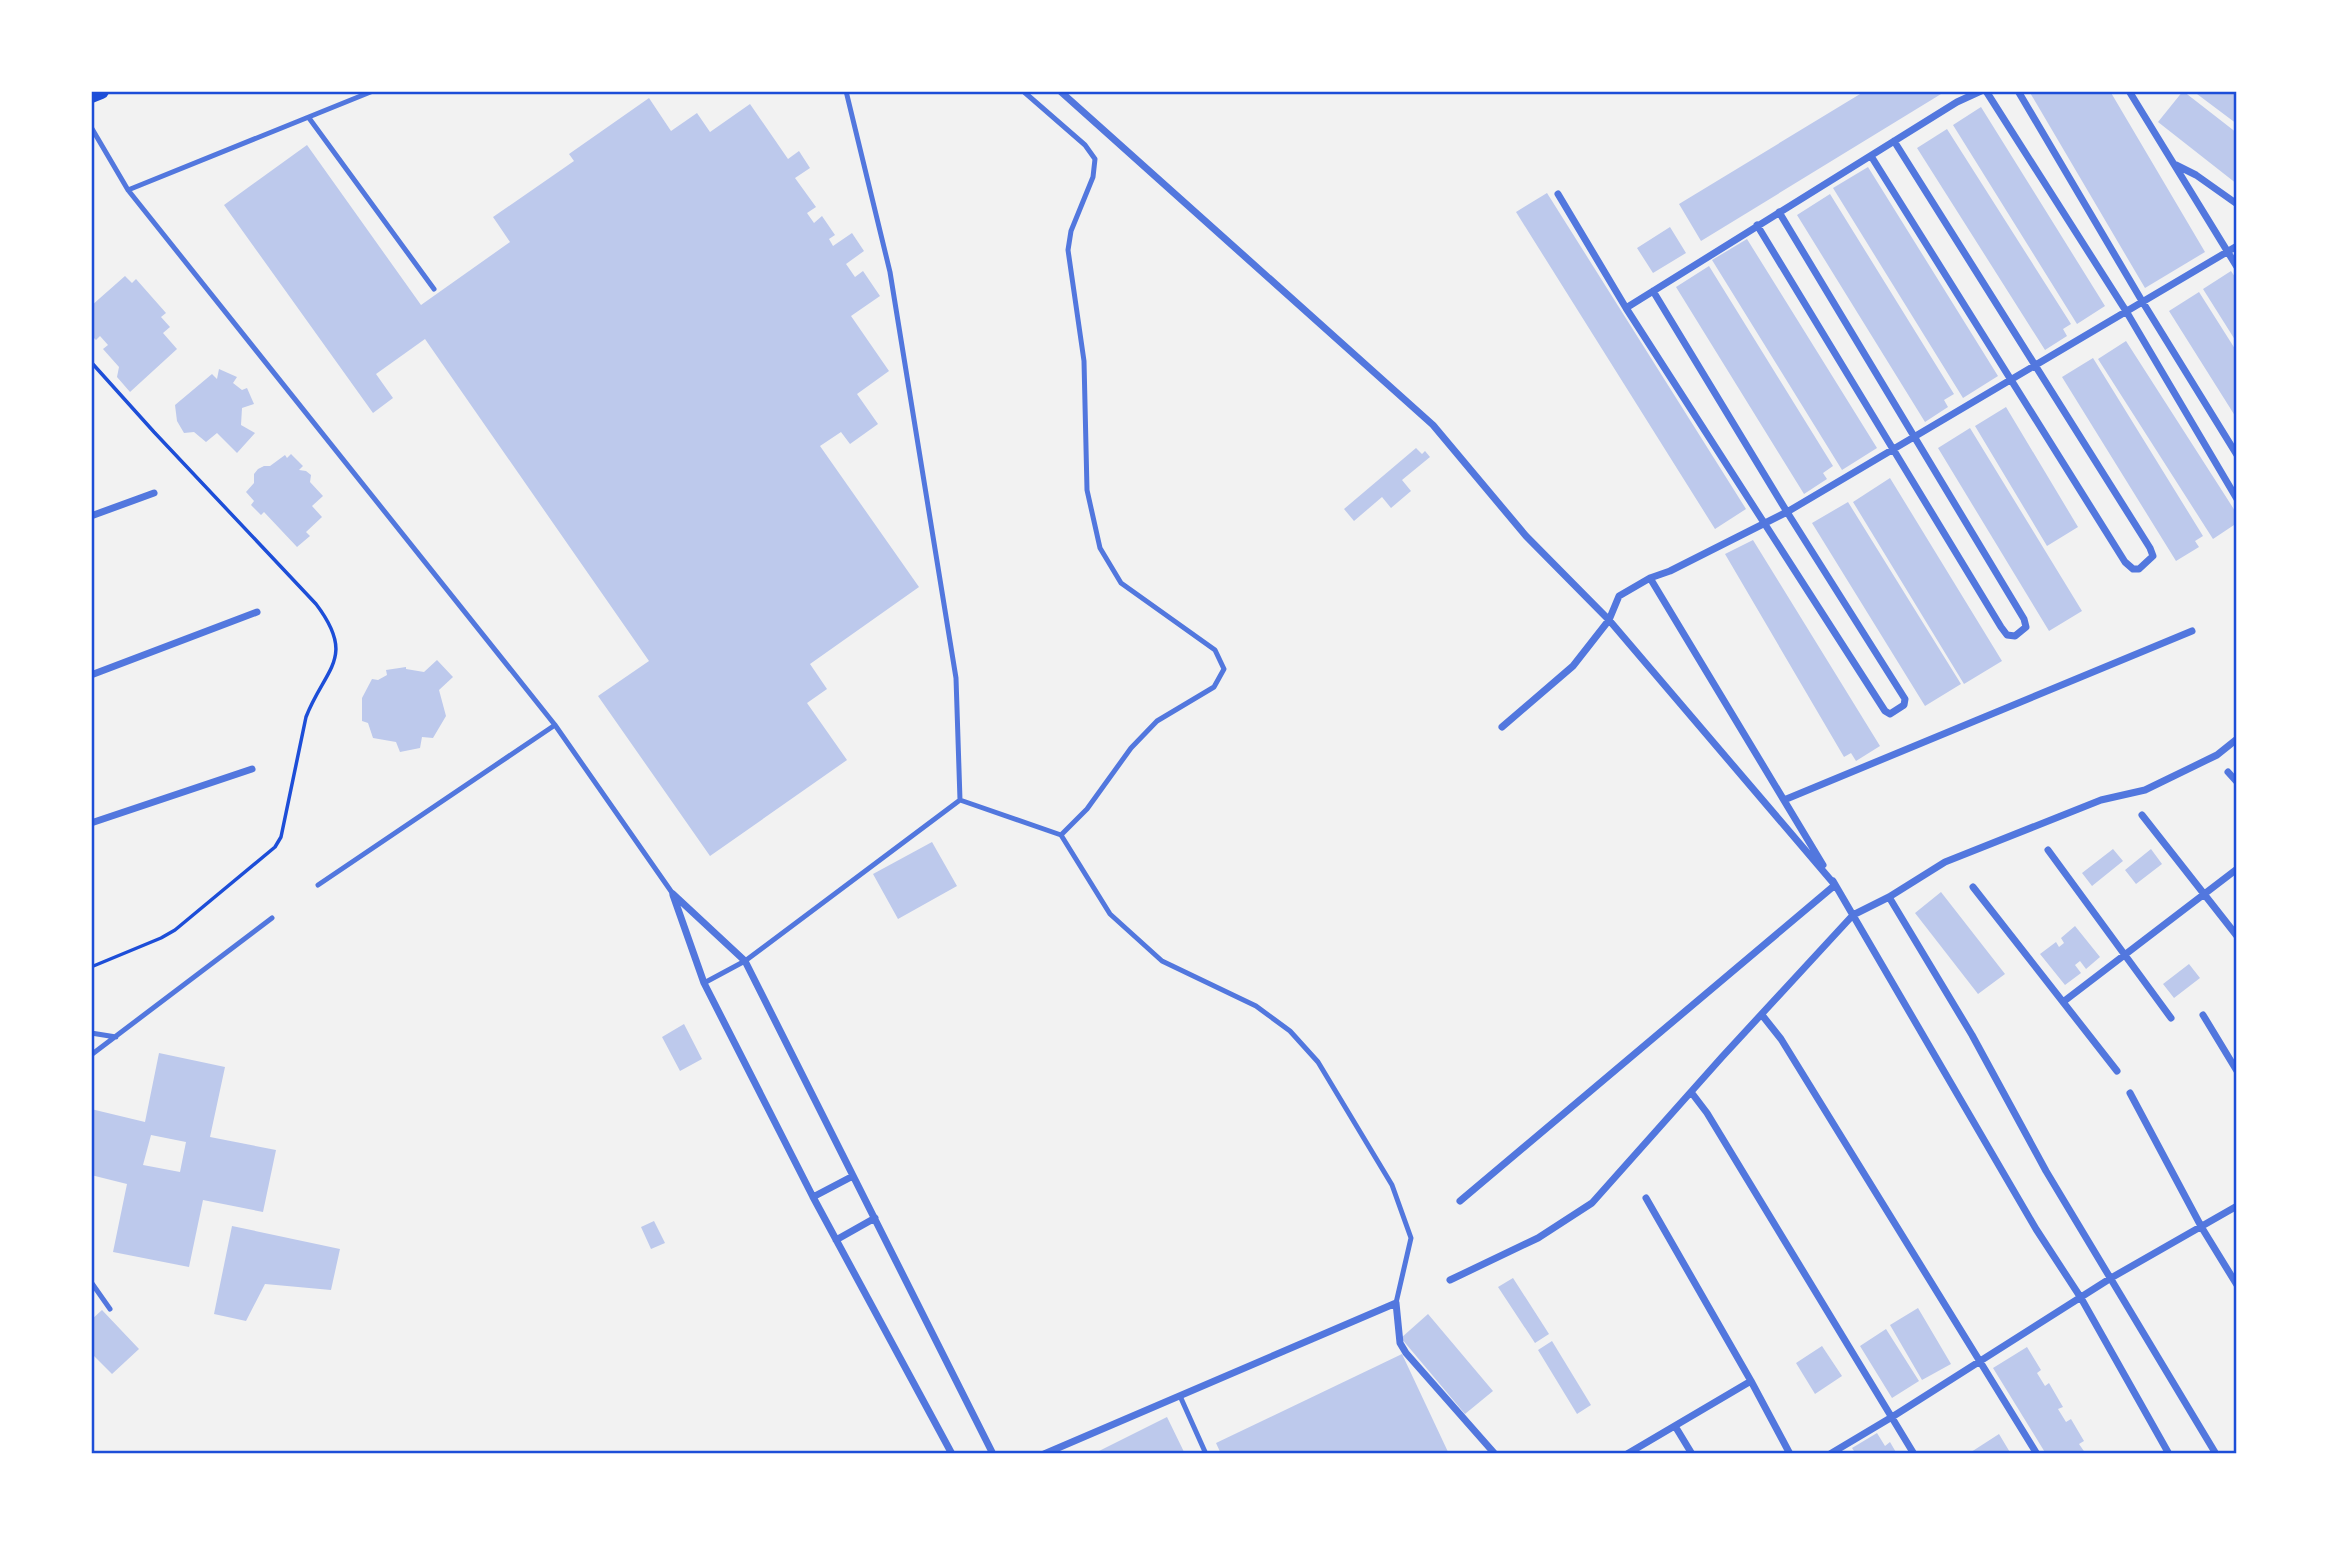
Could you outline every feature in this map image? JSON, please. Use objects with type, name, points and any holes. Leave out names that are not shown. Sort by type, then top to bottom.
[{"type":"main road","points":[[91,94],[101,91]]},
{"type":"street","points":[[1060,91],[1433,425],[1526,536],[1609,620],[1835,885]]},
{"type":"street","points":[[1626,308],[1957,102],[1981,91]]},
{"type":"street","points":[[1986,91],[2126,311],[2237,499]]},
{"type":"street","points":[[2018,91],[2237,455]]},
{"type":"street","points":[[2129,91],[2237,267]]},
{"type":"street","points":[[1871,156],[2125,562],[2133,569],[2139,569],[2153,555],[2150,548],[1894,141]]},
{"type":"street","points":[[2174,164],[2196,175],[2237,204]]},
{"type":"street","points":[[1558,194],[1626,308],[1885,711],[1889,714],[1894,712],[1905,705],[1905,699],[1787,512],[1653,290]]},
{"type":"street","points":[[1757,225],[2001,627],[2007,635],[2015,636],[2026,627],[2024,618],[1779,212]]},
{"type":"street","points":[[1502,727],[1573,666],[1609,620],[1619,596],[1650,578],[1670,571],[1787,512],[2237,246]]},
{"type":"street","points":[[91,516],[154,493]]},
{"type":"street","points":[[1650,578],[1853,915],[2036,1228],[2081,1298],[2169,1454]]},
{"type":"street","points":[[91,675],[257,612]]},
{"type":"street","points":[[1784,800],[2192,631]]},
{"type":"street","points":[[1450,1280],[1538,1238],[1592,1203],[1853,915],[1889,897],[1945,862],[2101,800],[2144,790],[2217,755],[2237,739]]},
{"type":"street","points":[[91,823],[251,769]]},
{"type":"street","points":[[2228,772],[2237,782]]},
{"type":"street","points":[[2142,815],[2237,936]]},
{"type":"street","points":[[2048,850],[2171,1018]]},
{"type":"street","points":[[2063,1002],[2237,869]]},
{"type":"street","points":[[1460,1201],[1835,885]]},
{"type":"street","points":[[1973,887],[2117,1071]]},
{"type":"street","points":[[673,894],[745,961],[993,1454]]},
{"type":"street","points":[[673,894],[704,983],[813,1197],[953,1454]]},
{"type":"street","points":[[1889,897],[1972,1035],[2046,1171],[2216,1454]]},
{"type":"street","points":[[1762,1015],[1781,1039],[2037,1454]]},
{"type":"street","points":[[2203,1016],[2237,1071]]},
{"type":"street","points":[[1691,1092],[1714,1124],[1914,1454]]},
{"type":"street","points":[[2130,1093],[2202,1228],[2237,1285]]},
{"type":"street","points":[[813,1197],[853,1176]]},
{"type":"street","points":[[1646,1198],[1790,1454]]},
{"type":"street","points":[[1829,1454],[2111,1278],[2237,1206]]},
{"type":"street","points":[[836,1240],[874,1218]]},
{"type":"street","points":[[1044,1454],[1396,1303],[1400,1343],[1406,1353],[1495,1454]]},
{"type":"street","points":[[1627,1454],[1751,1381]]},
{"type":"street","points":[[1675,1426],[1692,1454]]},
{"type":"lane","points":[[128,190],[373,91]]},
{"type":"lane","points":[[846,91],[890,271],[943,596],[956,678],[960,800]]},
{"type":"lane","points":[[1023,91],[1085,145],[1096,159],[1093,177],[1071,231],[1068,250],[1084,361],[1087,490],[1100,548],[1121,583],[1215,650],[1224,669],[1214,687],[1157,721],[1131,748],[1087,809],[1061,835]]},
{"type":"lane","points":[[309,118],[434,289]]},
{"type":"lane","points":[[91,127],[128,190],[555,725],[673,894]]},
{"type":"lane","points":[[318,885],[555,725]]},
{"type":"lane","points":[[960,800],[1061,835],[1110,914],[1162,961],[1256,1006],[1290,1031],[1318,1062],[1392,1185],[1411,1238],[1396,1303]]},
{"type":"lane","points":[[704,983],[745,961],[960,800]]},
{"type":"lane","points":[[91,1055],[272,918]]},
{"type":"lane","points":[[91,1033],[116,1037]]},
{"type":"lane","points":[[91,1283],[110,1309]]},
{"type":"lane","points":[[1180,1395],[1206,1454]]},
{"type":"path","points":[[91,362],[163,443],[316,604],[330,624],[337,652],[328,678],[306,718],[281,837],[275,847],[175,930],[161,939],[91,967]]},
{"type":"building","points":[[1865,91],[1946,91],[1701,241],[1679,204]]},
{"type":"building","points":[[2029,91],[2110,91],[2205,252],[2145,288]]},
{"type":"building","points":[[2183,91],[2237,133],[2237,184],[2158,122]]},
{"type":"building","points":[[2193,91],[2237,91],[2237,124]]},
{"type":"building","points":[[649,98],[671,131],[697,113],[710,132],[750,104],[788,159],[799,151],[810,168],[795,178],[816,207],[807,213],[814,223],[822,216],[835,235],[829,239],[833,246],[852,233],[864,251],[846,264],[855,277],[863,271],[880,296],[851,316],[889,371],[857,394],[878,424],[850,444],[841,432],[820,446],[919,587],[810,664],[827,689],[807,703],[847,760],[710,856],[598,696],[649,661],[425,339],[376,374],[393,398],[373,413],[224,205],[307,145],[421,305],[510,242],[493,217],[574,161],[569,154]]},
{"type":"building","points":[[1981,107],[2105,306],[2077,324],[1953,125]]},
{"type":"building","points":[[1947,129],[2071,324],[2063,329],[2067,336],[2045,350],[1917,148]]},
{"type":"building","points":[[1868,167],[1998,376],[1963,398],[1833,188]]},
{"type":"building","points":[[1547,193],[1746,509],[1715,529],[1516,212]]},
{"type":"building","points":[[1830,194],[1954,394],[1944,400],[1948,407],[1925,422],[1797,215]]},
{"type":"building","points":[[1670,227],[1686,253],[1653,273],[1637,248]]},
{"type":"building","points":[[1747,239],[1877,448],[1842,470],[1712,260]]},
{"type":"building","points":[[1709,266],[1833,466],[1823,473],[1827,479],[1804,494],[1676,287]]},
{"type":"building","points":[[2231,271],[2237,280],[2237,343],[2203,289]]},
{"type":"building","points":[[125,276],[132,283],[136,279],[166,313],[161,317],[170,327],[163,333],[177,349],[130,392],[117,377],[119,367],[103,349],[108,345],[100,336],[96,340],[91,335],[91,326],[94,323],[91,320],[91,306]]},
{"type":"building","points":[[2199,292],[2237,352],[2237,419],[2169,311]]},
{"type":"building","points":[[2126,341],[2237,514],[2237,523],[2213,539],[2098,359]]},
{"type":"building","points":[[2093,358],[2203,536],[2195,541],[2199,547],[2176,561],[2062,377]]},
{"type":"building","points":[[219,369],[237,377],[233,383],[242,390],[247,388],[254,404],[242,408],[241,425],[255,433],[237,453],[217,433],[206,442],[194,432],[184,433],[177,421],[175,405],[212,374],[217,379]]},
{"type":"building","points":[[2006,407],[2078,527],[2047,546],[1975,426]]},
{"type":"building","points":[[1970,428],[2082,611],[2049,631],[1938,448]]},
{"type":"building","points":[[1416,448],[1422,454],[1425,451],[1430,457],[1402,480],[1411,491],[1391,508],[1382,497],[1354,521],[1344,509]]},
{"type":"building","points":[[291,454],[303,466],[299,470],[311,475],[310,482],[323,496],[312,506],[322,517],[306,532],[310,536],[297,547],[264,512],[261,515],[251,505],[254,501],[246,492],[254,483],[254,474],[258,469],[270,466],[285,455],[287,458]]},
{"type":"building","points":[[1890,478],[2002,661],[1964,684],[1853,502]]},
{"type":"building","points":[[1848,502],[1961,684],[1925,706],[1812,523]]},
{"type":"building","points":[[1753,540],[1880,746],[1856,761],[1851,753],[1844,757],[1725,554]]},
{"type":"building","points":[[437,660],[453,677],[439,690],[446,716],[433,738],[422,737],[420,748],[400,752],[396,742],[373,738],[368,723],[362,721],[362,698],[372,679],[378,680],[387,675],[386,670],[406,667],[424,672]]},
{"type":"building","points":[[932,842],[957,886],[898,919],[873,874]]},
{"type":"building","points":[[2113,849],[2123,861],[2092,886],[2082,873]]},
{"type":"building","points":[[2151,849],[2162,864],[2136,884],[2125,870]]},
{"type":"building","points":[[1941,892],[2005,974],[1978,994],[1915,913]]},
{"type":"building","points":[[2075,926],[2100,957],[2086,969],[2080,961],[2075,965],[2081,973],[2065,985],[2040,954],[2056,942],[2059,947],[2064,943],[2061,938]]},
{"type":"building","points":[[2189,964],[2200,978],[2174,998],[2163,984]]},
{"type":"building","points":[[684,1024],[702,1059],[680,1071],[662,1037]]},
{"type":"building","points":[[159,1053],[225,1067],[210,1137],[276,1150],[263,1212],[203,1200],[189,1267],[113,1252],[127,1184],[91,1175],[91,1109],[145,1122]],"holes":[[[151,1135],[186,1142],[180,1172],[143,1165]]]},
{"type":"building","points":[[654,1221],[665,1243],[651,1249],[641,1227]]},
{"type":"building","points":[[232,1226],[340,1249],[331,1290],[265,1284],[246,1321],[214,1314]]},
{"type":"building","points":[[1513,1278],[1549,1334],[1535,1343],[1498,1287]]},
{"type":"building","points":[[1918,1308],[1951,1364],[1922,1380],[1890,1325]]},
{"type":"building","points":[[102,1310],[139,1349],[112,1374],[91,1353],[91,1320]]},
{"type":"building","points":[[1428,1314],[1493,1391],[1465,1414],[1401,1338]]},
{"type":"building","points":[[1886,1329],[1919,1381],[1892,1398],[1860,1346]]},
{"type":"building","points":[[1552,1341],[1591,1405],[1577,1414],[1538,1350]]},
{"type":"building","points":[[1822,1346],[1842,1376],[1815,1394],[1796,1363]]},
{"type":"building","points":[[2027,1347],[2041,1370],[2037,1373],[2045,1386],[2049,1383],[2063,1407],[2058,1409],[2066,1422],[2071,1419],[2084,1441],[2079,1444],[2086,1454],[2046,1454],[1993,1368]]},
{"type":"building","points":[[1402,1354],[1449,1454],[1221,1454],[1216,1443]]},
{"type":"building","points":[[1167,1417],[1185,1454],[1093,1454]]},
{"type":"building","points":[[1877,1433],[1885,1446],[1890,1442],[1897,1454],[1856,1454],[1852,1448]]},
{"type":"building","points":[[1999,1434],[2011,1454],[1968,1454]]}]
